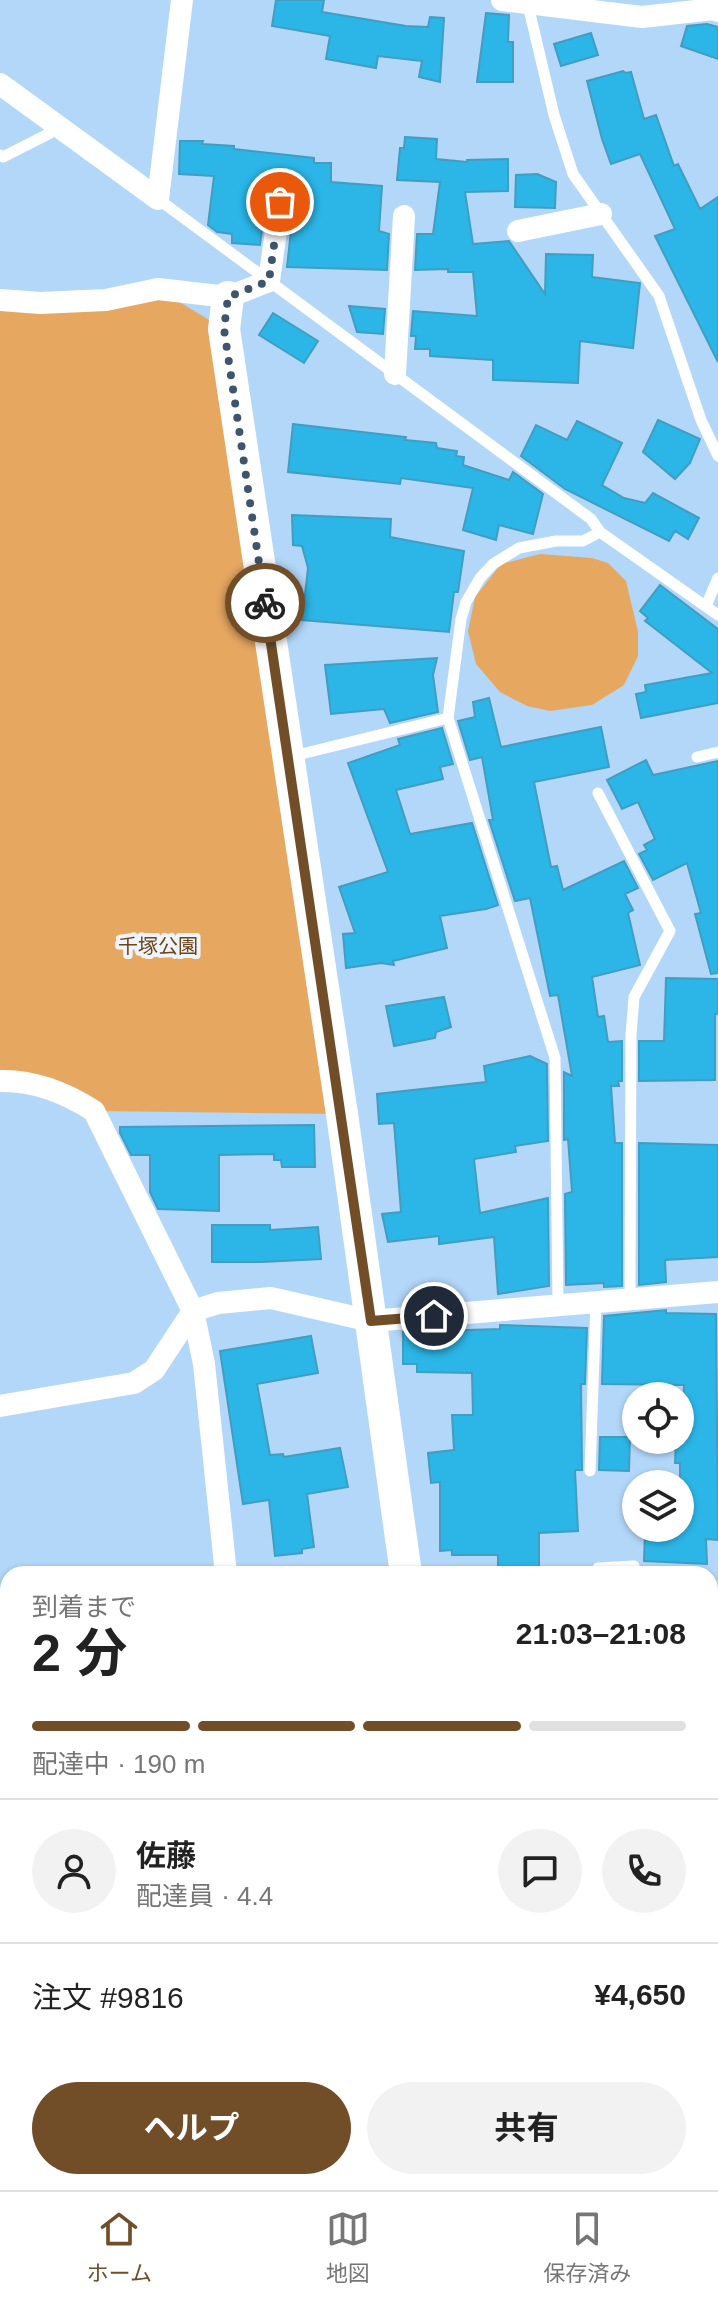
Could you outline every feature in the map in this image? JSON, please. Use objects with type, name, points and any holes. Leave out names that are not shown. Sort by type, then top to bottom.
[{"type":"street","points":[[0,84],[158,199],[182,0]]},
{"type":"street","points":[[502,0],[642,17],[718,11]]},
{"type":"street","points":[[0,300],[40,303],[106,300],[158,289],[228,297],[269,281],[280,202]]},
{"type":"street","points":[[518,231],[601,214]]},
{"type":"street","points":[[395,374],[404,216]]},
{"type":"street","points":[[228,297],[224,329],[405,1566]]},
{"type":"street","points":[[0,1081],[68,1094],[94,1111],[193,1311],[204,1364],[225,1566]]},
{"type":"street","points":[[0,1406],[134,1383],[154,1370],[193,1311],[218,1303],[271,1298],[371,1321],[718,1292]]},
{"type":"lane","points":[[528,5],[554,115],[573,174],[659,296],[701,420],[718,456]]},
{"type":"lane","points":[[0,155],[3,157],[60,128]]},
{"type":"lane","points":[[158,199],[591,519],[600,532],[718,615]]},
{"type":"lane","points":[[558,1304],[555,1058],[448,718],[461,619],[466,602],[480,578],[493,564],[519,548],[556,541],[583,541],[600,532]]},
{"type":"lane","points":[[706,606],[718,578]]},
{"type":"lane","points":[[289,757],[448,718]]},
{"type":"lane","points":[[697,757],[718,752]]},
{"type":"lane","points":[[598,793],[670,931],[634,997],[631,1035],[630,1299]]},
{"type":"lane","points":[[590,1471],[596,1301]]},
{"type":"green space","name":"千塚公園","points":[[158,289],[224,329],[342,1114],[94,1111],[0,1081],[0,300]]},
{"type":"green space","points":[[540,554],[592,558],[608,563],[626,581],[638,632],[638,656],[624,685],[592,705],[550,711],[527,706],[500,692],[476,664],[468,631],[475,597],[501,564]]},
{"type":"building","points":[[276,0],[324,0],[322,12],[406,26],[428,27],[430,17],[444,18],[440,82],[419,77],[422,61],[378,56],[376,68],[326,59],[330,36],[272,26]]},
{"type":"building","points":[[486,13],[509,15],[508,42],[513,42],[513,82],[477,82]]},
{"type":"building","points":[[707,24],[718,27],[718,59],[681,46],[687,26]]},
{"type":"building","points":[[591,33],[598,55],[561,66],[554,44]]},
{"type":"building","points":[[623,71],[631,72],[644,119],[656,115],[674,166],[678,164],[700,209],[718,197],[718,362],[655,236],[675,229],[640,154],[611,164],[602,139],[587,81]]},
{"type":"building","points":[[405,137],[437,139],[436,159],[467,162],[508,159],[508,191],[465,192],[473,244],[509,241],[545,294],[546,254],[593,255],[592,277],[640,283],[633,348],[580,341],[578,383],[493,380],[493,360],[430,356],[430,349],[415,349],[416,336],[411,336],[413,311],[477,316],[473,272],[415,270],[417,234],[433,234],[440,182],[397,180],[400,148],[404,148]]},
{"type":"building","points":[[180,141],[203,141],[202,144],[234,146],[234,149],[314,158],[314,163],[331,163],[331,182],[382,186],[379,231],[389,234],[387,270],[287,267],[294,203],[289,192],[283,188],[274,189],[266,199],[260,245],[232,243],[232,234],[217,232],[208,225],[214,176],[179,174]]},
{"type":"building","points":[[537,174],[556,182],[555,208],[515,207],[516,175]]},
{"type":"building","points":[[349,306],[385,309],[383,334],[357,332]]},
{"type":"building","points":[[273,313],[318,341],[304,363],[259,335]]},
{"type":"building","points":[[658,420],[700,439],[690,463],[675,479],[643,452]]},
{"type":"building","points":[[577,421],[622,443],[602,485],[624,498],[645,503],[653,493],[699,518],[688,539],[675,531],[669,541],[565,489],[521,456],[536,425],[567,440]]},
{"type":"building","points":[[293,424],[436,443],[437,448],[457,451],[456,456],[464,457],[463,465],[509,480],[513,472],[543,494],[533,534],[499,525],[496,540],[463,530],[473,488],[401,478],[400,484],[288,472]]},
{"type":"building","points":[[292,515],[391,519],[390,537],[464,551],[449,632],[302,620],[308,568],[302,546],[293,545]]},
{"type":"building","points":[[660,585],[718,629],[718,703],[641,718],[636,694],[646,692],[645,685],[712,673],[645,621],[648,618],[640,611]]},
{"type":"building","points":[[437,658],[433,675],[438,712],[390,723],[384,709],[331,714],[325,665]]},
{"type":"building","points":[[489,698],[501,747],[601,727],[609,767],[534,782],[551,867],[557,866],[563,890],[624,861],[638,888],[625,894],[633,910],[628,913],[640,965],[592,977],[598,1017],[604,1016],[608,1042],[622,1041],[622,1081],[618,1081],[619,1086],[611,1086],[615,1143],[622,1143],[622,1286],[604,1287],[604,1283],[566,1285],[565,1194],[572,1192],[568,1139],[564,1140],[564,1072],[572,1076],[558,995],[550,996],[530,898],[515,901],[489,820],[493,820],[482,757],[470,760],[458,721],[475,717],[473,702]]},
{"type":"building","points":[[442,728],[453,764],[440,767],[443,779],[396,790],[410,834],[472,823],[498,905],[440,916],[447,948],[393,961],[394,965],[381,963],[346,968],[343,934],[355,933],[339,887],[388,872],[348,763],[400,745],[398,739]]},
{"type":"building","points":[[646,760],[653,775],[718,761],[718,973],[711,974],[695,914],[701,913],[687,863],[653,880],[639,854],[647,850],[644,845],[655,839],[638,802],[622,809],[607,780]]},
{"type":"building","points":[[666,978],[718,979],[715,1080],[639,1081],[639,1041],[664,1041]]},
{"type":"building","points":[[444,997],[451,1027],[436,1032],[435,1038],[394,1046],[386,1006]]},
{"type":"building","points":[[530,1056],[547,1064],[548,1141],[515,1146],[516,1152],[474,1159],[480,1213],[548,1198],[549,1286],[498,1294],[494,1237],[439,1244],[439,1236],[388,1242],[382,1214],[401,1212],[394,1123],[379,1124],[377,1094],[486,1082],[484,1066]]},
{"type":"building","points":[[314,1125],[315,1167],[282,1167],[281,1160],[274,1160],[274,1154],[219,1155],[219,1211],[158,1209],[150,1192],[150,1155],[131,1155],[120,1133],[120,1127]]},
{"type":"building","points":[[639,1143],[718,1145],[718,1257],[665,1260],[666,1282],[639,1285]]},
{"type":"building","points":[[212,1225],[270,1225],[270,1230],[318,1227],[321,1259],[212,1262]]},
{"type":"building","points":[[666,1310],[666,1313],[716,1314],[718,1540],[706,1539],[707,1564],[644,1561],[645,1542],[694,1542],[694,1470],[680,1470],[680,1463],[675,1463],[675,1454],[694,1454],[694,1382],[602,1384],[604,1316]]},
{"type":"building","points":[[500,1325],[587,1328],[585,1384],[581,1384],[582,1470],[575,1470],[578,1531],[539,1533],[539,1566],[498,1566],[498,1555],[452,1555],[452,1550],[440,1551],[440,1482],[431,1483],[428,1453],[454,1450],[452,1415],[473,1415],[472,1373],[417,1372],[417,1364],[403,1364],[403,1332],[500,1329]]},
{"type":"building","points":[[311,1336],[318,1373],[257,1384],[270,1455],[283,1454],[284,1457],[340,1448],[348,1487],[307,1494],[314,1547],[302,1549],[302,1553],[275,1556],[269,1500],[243,1504],[220,1351]]},
{"type":"building","points":[[600,1437],[622,1437],[622,1454],[630,1454],[629,1470],[599,1470]]},
{"type":"way so far","points":[[265,603],[224,329],[228,297],[269,281],[280,202]]},
{"type":"route","points":[[265,603],[371,1321],[434,1316]]}]
